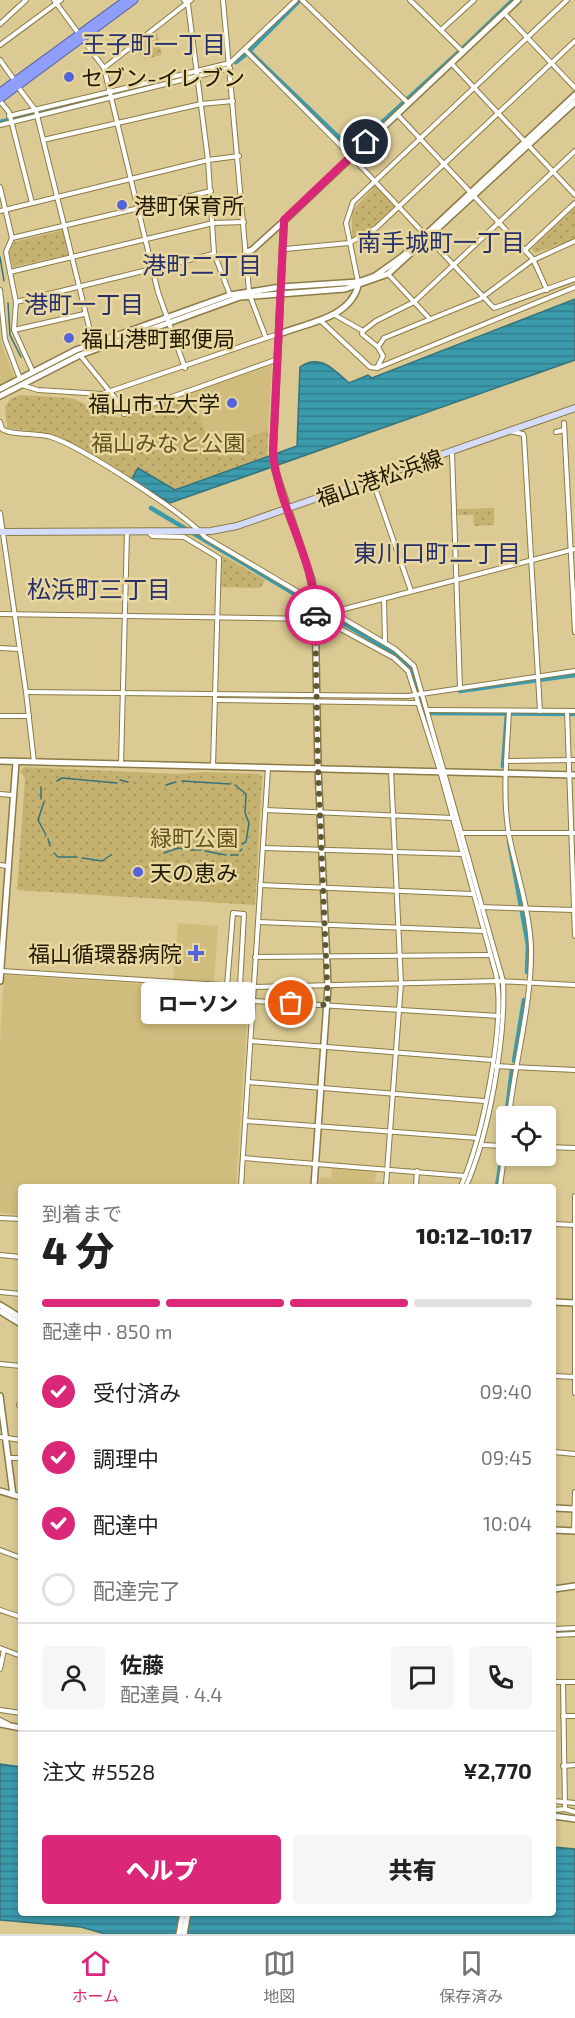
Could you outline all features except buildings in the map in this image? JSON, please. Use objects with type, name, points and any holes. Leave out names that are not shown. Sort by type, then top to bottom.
[{"type":"highway","points":[[0,92],[16,83],[126,0]]},
{"type":"highway","points":[[80,36],[134,0]]},
{"type":"highway","points":[[0,100],[16,83]]},
{"type":"main road","name":"福山港松浜線","points":[[1,532],[200,531],[237,526],[575,408]]},
{"type":"street","points":[[0,24],[26,0]]},
{"type":"street","points":[[223,0],[239,156],[249,293],[266,338]]},
{"type":"street","points":[[0,125],[10,118],[230,65],[297,0]]},
{"type":"street","points":[[302,0],[408,103]]},
{"type":"street","points":[[410,0],[463,52]]},
{"type":"street","points":[[441,30],[474,0]]},
{"type":"street","points":[[246,252],[252,250],[518,0]]},
{"type":"street","points":[[358,284],[346,223],[351,207],[420,138],[567,0]]},
{"type":"street","points":[[0,45],[58,1],[104,68],[145,240],[185,368]]},
{"type":"street","points":[[104,68],[188,1]]},
{"type":"street","points":[[188,1],[208,160],[214,254],[230,295]]},
{"type":"street","points":[[504,13],[575,88]]},
{"type":"street","points":[[285,249],[349,243],[376,228],[575,41]]},
{"type":"street","points":[[245,50],[376,181],[496,309],[575,279]]},
{"type":"street","points":[[0,60],[36,113],[93,343]]},
{"type":"street","points":[[451,63],[575,195]]},
{"type":"street","points":[[527,144],[575,95]]},
{"type":"street","points":[[0,100],[10,118],[32,203]]},
{"type":"street","points":[[43,141],[201,104],[233,100]]},
{"type":"street","points":[[0,389],[21,382],[80,354],[230,295],[358,284],[388,274],[575,102]]},
{"type":"street","points":[[396,114],[533,259],[547,290]]},
{"type":"street","points":[[363,331],[376,321],[414,302],[575,151]]},
{"type":"street","points":[[2,210],[208,160],[239,156]]},
{"type":"street","points":[[0,187],[2,210],[12,238],[6,252],[16,302],[14,330],[33,372]]},
{"type":"street","points":[[12,238],[65,228],[211,191]]},
{"type":"street","points":[[525,250],[575,203]]},
{"type":"street","points":[[284,220],[285,249],[273,452],[275,470],[312,580],[317,616],[318,768],[328,1005],[314,1184]]},
{"type":"street","points":[[10,272],[213,223],[244,222]]},
{"type":"street","points":[[0,290],[5,339],[21,382],[38,390],[111,393],[335,315],[358,284],[392,265],[428,237]]},
{"type":"street","points":[[378,347],[383,339],[484,297],[533,259],[575,241]]},
{"type":"street","points":[[16,302],[214,254]]},
{"type":"street","points":[[388,274],[430,319]]},
{"type":"street","points":[[321,321],[369,367],[377,368],[575,287]]},
{"type":"street","points":[[0,396],[33,372],[93,343],[249,293]]},
{"type":"street","points":[[14,330],[84,314]]},
{"type":"street","points":[[335,315],[363,331],[362,334],[378,347],[384,356],[377,368]]},
{"type":"street","points":[[80,354],[111,393],[124,414],[278,359]]},
{"type":"street","points":[[0,422],[2,429],[6,432]]},
{"type":"street","points":[[564,423],[575,632]]},
{"type":"street","points":[[556,432],[564,430]]},
{"type":"street","points":[[509,431],[523,434],[525,437],[540,711]]},
{"type":"street","points":[[0,434],[25,432],[63,443],[184,518],[205,537],[385,643],[411,661],[419,694],[418,703],[443,772]]},
{"type":"street","points":[[452,452],[460,688]]},
{"type":"street","points":[[372,479],[411,591]]},
{"type":"street","points":[[0,513],[34,762]]},
{"type":"street","points":[[121,765],[127,532]]},
{"type":"street","points":[[148,532],[152,536],[184,537],[216,554],[219,558],[213,767]]},
{"type":"street","points":[[0,614],[218,618],[317,616],[572,550]]},
{"type":"street","points":[[384,598],[385,643]]},
{"type":"street","points":[[317,616],[400,662],[408,671],[429,713],[456,818],[472,894],[479,907],[500,981],[502,1016],[494,1066],[478,1145],[467,1184]]},
{"type":"street","points":[[0,648],[19,649]]},
{"type":"street","points":[[26,692],[317,696],[419,694],[538,679],[575,671]]},
{"type":"street","points":[[216,700],[418,703]]},
{"type":"street","points":[[429,713],[540,711],[567,713],[575,711]]},
{"type":"street","points":[[509,713],[506,761],[509,832],[531,945],[530,983],[514,1067],[510,1106]]},
{"type":"street","points":[[567,713],[572,775],[575,936]]},
{"type":"street","points":[[0,716],[29,716]]},
{"type":"street","points":[[506,761],[575,760]]},
{"type":"street","points":[[0,761],[572,775]]},
{"type":"street","points":[[0,981],[3,866],[16,762]]},
{"type":"street","points":[[241,1184],[268,768]]},
{"type":"street","points":[[386,1184],[402,984],[391,771]]},
{"type":"street","points":[[0,794],[12,795]]},
{"type":"street","points":[[265,810],[456,818]]},
{"type":"street","points":[[456,818],[463,833],[483,931],[500,981]]},
{"type":"street","points":[[463,833],[574,833]]},
{"type":"street","points":[[263,848],[463,854]]},
{"type":"street","points":[[260,885],[472,894]]},
{"type":"street","points":[[479,907],[575,910]]},
{"type":"street","points":[[227,986],[233,914],[244,914],[240,986]]},
{"type":"street","points":[[258,922],[483,931]]},
{"type":"street","points":[[255,957],[490,955]]},
{"type":"street","points":[[0,971],[254,987],[500,981],[575,985]]},
{"type":"street","points":[[254,1001],[502,1016]]},
{"type":"street","points":[[461,1184],[478,1145],[477,1138],[494,1066],[492,1060],[502,1016]]},
{"type":"street","points":[[251,1041],[492,1060]]},
{"type":"street","points":[[494,1066],[575,1070]]},
{"type":"street","points":[[248,1082],[484,1101]]},
{"type":"street","points":[[246,1121],[477,1138]]},
{"type":"street","points":[[478,1145],[496,1146]]},
{"type":"street","points":[[556,1147],[575,1148]]},
{"type":"street","points":[[243,1158],[465,1176]]},
{"type":"street","points":[[500,1184],[503,1166]]},
{"type":"street","points":[[416,1184],[417,1171]]},
{"type":"street","points":[[575,1196],[575,1393]]},
{"type":"street","points":[[0,1218],[18,1219]]},
{"type":"street","points":[[556,1224],[575,1225]]},
{"type":"street","points":[[0,1255],[18,1257]]},
{"type":"street","points":[[0,1292],[18,1294]]},
{"type":"street","points":[[556,1302],[574,1303]]},
{"type":"street","points":[[0,1305],[18,1316]]},
{"type":"street","points":[[0,1311],[18,1322]]},
{"type":"street","points":[[0,1364],[18,1366]]},
{"type":"street","points":[[556,1376],[575,1377]]},
{"type":"street","points":[[0,1396],[3,1438],[13,1495]]},
{"type":"street","points":[[3,1438],[18,1440]]},
{"type":"street","points":[[556,1452],[575,1454]]},
{"type":"street","points":[[8,1458],[18,1458]]},
{"type":"street","points":[[0,1491],[18,1496]]},
{"type":"street","points":[[556,1530],[575,1531],[575,1492]]},
{"type":"street","points":[[556,1508],[575,1509]]},
{"type":"street","points":[[0,1550],[18,1557]]},
{"type":"street","points":[[556,1589],[575,1586]]},
{"type":"street","points":[[0,1610],[18,1616]]},
{"type":"street","points":[[556,1629],[575,1629]]},
{"type":"street","points":[[556,1635],[575,1634]]},
{"type":"street","points":[[0,1669],[2,1649],[18,1655]]},
{"type":"street","points":[[556,1682],[575,1682]]},
{"type":"street","points":[[563,1682],[565,1809]]},
{"type":"street","points":[[0,1710],[18,1713]]},
{"type":"street","points":[[563,1716],[575,1716]]},
{"type":"street","points":[[0,1722],[18,1727]]},
{"type":"street","points":[[564,1766],[575,1765]]},
{"type":"street","points":[[556,1801],[575,1803]]},
{"type":"street","points":[[556,1810],[565,1809],[575,1812]]},
{"type":"street","points":[[556,1816],[575,1819]]},
{"type":"street","points":[[180,1934],[182,1916]]},
{"type":"street","points":[[184,1934],[187,1916]]},
{"type":"shaded area","points":[[0,324],[1,342],[15,379],[0,389]]},
{"type":"shaded area","name":"福山市立大学","points":[[268,363],[272,366],[268,430],[212,451],[191,392]]},
{"type":"shaded area","name":"福山循環器病院","points":[[178,923],[218,926],[214,982],[173,979]]},
{"type":"shaded area","points":[[4,976],[249,991],[236,1184],[18,1184],[18,1215],[0,1213],[0,1042]]},
{"type":"shaded area","points":[[332,1167],[376,1171],[375,1182],[385,1183],[319,1184],[320,1177],[331,1178]]},
{"type":"green space","points":[[157,33],[162,55],[144,59],[135,48]]},
{"type":"green space","points":[[376,185],[395,206],[369,231],[352,239],[352,211]]},
{"type":"green space","points":[[575,207],[575,239],[536,253],[531,249]]},
{"type":"green space","points":[[63,230],[68,255],[13,267],[9,253],[14,242]]},
{"type":"green space","name":"福山みなと公園","points":[[191,392],[212,451],[268,430],[267,457],[175,490],[138,468],[131,480],[59,438],[38,432],[7,428],[5,407],[11,398],[21,395],[71,398],[118,418]]},
{"type":"green space","points":[[494,508],[494,525],[474,526],[473,515],[458,515],[457,509]]},
{"type":"green space","points":[[222,555],[265,580],[261,588],[221,587]]},
{"type":"green space","name":"緑町公園","points":[[25,767],[177,774],[204,772],[260,774],[262,777],[255,905],[17,890],[25,778],[20,771]]},
{"type":"water","points":[[575,299],[575,360],[170,503],[131,480],[138,468],[175,490],[297,446],[300,367],[307,363],[326,364],[349,383],[368,375],[372,378]]},
{"type":"water","points":[[0,1764],[18,1767],[18,1916],[556,1916],[556,1847],[575,1849],[575,1934],[105,1934],[81,1927],[0,1920]]},
{"type":"waterway","points":[[0,21],[23,0]]},
{"type":"waterway","points":[[463,48],[513,0]]},
{"type":"waterway","points":[[299,1],[249,51],[352,150],[460,51]]},
{"type":"waterway","points":[[236,62],[245,55]]},
{"type":"waterway","points":[[0,122],[227,66]]},
{"type":"waterway","points":[[0,257],[4,281]]},
{"type":"waterway","points":[[8,303],[10,335],[21,357]]},
{"type":"waterway","points":[[151,508],[402,658],[414,673],[422,702]]},
{"type":"waterway","points":[[460,691],[575,675]]},
{"type":"waterway","points":[[426,713],[575,714]]},
{"type":"waterway","points":[[503,766],[507,713]]},
{"type":"waterway","points":[[57,781],[62,778],[117,783]]},
{"type":"waterway","points":[[120,780],[128,782]]},
{"type":"waterway","points":[[182,781],[230,784]]},
{"type":"waterway","points":[[166,785],[176,782]]},
{"type":"waterway","points":[[235,785],[246,794],[245,813],[249,823],[246,842],[242,844]]},
{"type":"waterway","points":[[41,787],[41,799]]},
{"type":"waterway","points":[[44,802],[38,820],[46,835]]},
{"type":"waterway","points":[[48,839],[50,846]]},
{"type":"waterway","points":[[509,841],[528,945],[527,972]]},
{"type":"waterway","points":[[164,853],[178,848],[184,849]]},
{"type":"waterway","points":[[188,850],[201,850]]},
{"type":"waterway","points":[[205,851],[226,855]]},
{"type":"waterway","points":[[54,853],[58,857],[77,857]]},
{"type":"waterway","points":[[82,858],[102,861],[111,855]]},
{"type":"waterway","points":[[231,855],[238,855]]},
{"type":"waterway","points":[[466,857],[471,878]]},
{"type":"waterway","points":[[490,947],[500,978],[502,1003]]},
{"type":"waterway","points":[[514,1061],[524,1000]]},
{"type":"waterway","points":[[496,1053],[499,1035]]},
{"type":"waterway","points":[[508,1106],[512,1069]]},
{"type":"waterway","points":[[465,1184],[480,1135]]},
{"type":"waterway","points":[[497,1184],[500,1166]]},
{"type":"waterway","points":[[556,1632],[575,1631]]},
{"type":"way so far","points":[[291,1003],[328,1005],[318,768],[315,615]]},
{"type":"place","name":"セブン-イレブン","points":[[69,77]]},
{"type":"place","name":"港町保育所","points":[[122,205]]},
{"type":"place","name":"福山港町郵便局","points":[[69,338]]},
{"type":"place","name":"福山市立大学","points":[[232,403]]},
{"type":"place","name":"天の恵み","points":[[138,872]]},
{"type":"place","name":"福山循環器病院","points":[[196,953]]},
{"type":"place","name":"ローソン","points":[[291,1003]]},
{"type":"district","name":"王子町一丁目","points":[[154,43]]},
{"type":"district","name":"南手城町一丁目","points":[[441,241]]},
{"type":"district","name":"港町二丁目","points":[[202,264]]},
{"type":"district","name":"港町一丁目","points":[[84,303]]},
{"type":"district","name":"東川口町二丁目","points":[[437,552]]},
{"type":"district","name":"松浜町三丁目","points":[[99,588]]},
{"type":"route","points":[[315,615],[312,580],[284,501],[275,470],[273,452],[280,293],[285,249],[286,224],[284,220],[366,142]]}]
